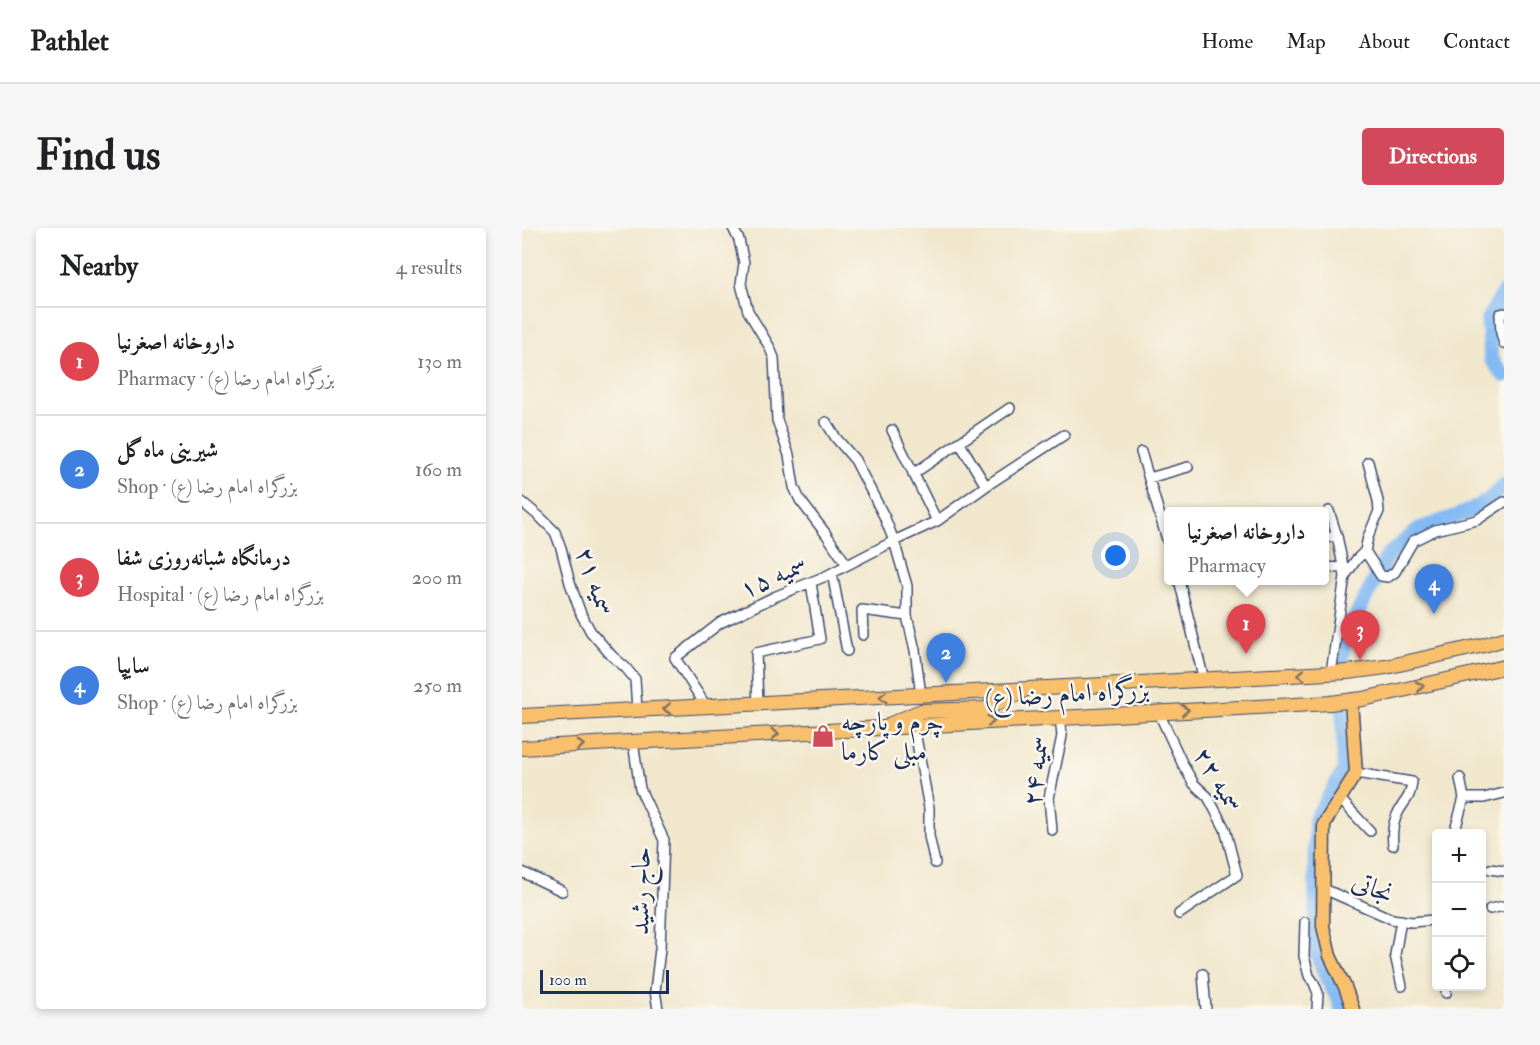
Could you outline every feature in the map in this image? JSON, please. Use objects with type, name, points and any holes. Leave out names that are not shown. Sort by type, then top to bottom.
[{"type":"highway","name":"بزرگراه امام رضا (ع)","points":[[522,716],[1331,674],[1386,667],[1504,639]]},
{"type":"highway","name":"بزرگراه امام رضا (ع)","points":[[522,748],[914,726],[956,717],[1060,717],[1351,700],[1504,667]]},
{"type":"highway","points":[[885,727],[916,713],[956,717],[987,708],[1029,689]]},
{"type":"highway","points":[[955,693],[956,717]]},
{"type":"main road","points":[[1351,700],[1356,773],[1324,824],[1323,926],[1329,956],[1353,1009]]},
{"type":"street","points":[[733,228],[739,240],[744,263],[741,284],[748,311],[769,345],[774,358],[777,420],[789,455],[794,487],[800,500],[848,565]]},
{"type":"street","points":[[1502,313],[1501,333],[1504,344]]},
{"type":"street","points":[[914,474],[1010,408]]},
{"type":"street","points":[[826,422],[855,460],[884,516],[894,541],[908,586],[907,616],[915,650],[921,695]]},
{"type":"street","points":[[892,430],[937,522]]},
{"type":"street","name":"سمیه ۱۵","points":[[706,706],[675,658],[720,623],[774,597],[811,583],[937,522],[986,486],[1064,435]]},
{"type":"street","points":[[959,442],[986,486]]},
{"type":"street","points":[[1141,452],[1164,529]]},
{"type":"street","points":[[1344,572],[1365,551],[1379,511],[1368,462]]},
{"type":"street","points":[[1149,478],[1188,467]]},
{"type":"street","name":"سمیه ۲۱","points":[[522,502],[555,532],[581,614],[591,632],[635,679],[637,710]]},
{"type":"street","points":[[1365,551],[1379,574],[1388,577],[1395,572],[1413,541],[1435,530],[1477,520],[1504,502]]},
{"type":"street","points":[[1329,511],[1344,572],[1331,674]]},
{"type":"street","points":[[1329,537],[1337,536]]},
{"type":"street","points":[[1329,568],[1344,572]]},
{"type":"street","points":[[832,573],[847,651]]},
{"type":"street","points":[[758,704],[756,653],[820,639],[811,583]]},
{"type":"street","points":[[1180,585],[1204,680]]},
{"type":"street","points":[[863,635],[862,610],[907,616]]},
{"type":"street","name":"سمیه ۲۲","points":[[1158,711],[1183,765],[1194,784],[1208,796],[1225,829],[1237,875],[1179,914]]},
{"type":"street","name":"سمیه ۲۴","points":[[1052,830],[1049,798],[1062,736],[1060,717]]},
{"type":"street","points":[[914,726],[929,808],[929,836],[935,863]]},
{"type":"street","name":"حاج رشید","points":[[633,742],[640,789],[664,840],[660,949],[655,991],[658,1009]]},
{"type":"street","points":[[1356,773],[1412,782],[1410,794],[1396,817],[1392,837],[1393,845]]},
{"type":"street","points":[[1455,829],[1464,798],[1460,778]]},
{"type":"street","points":[[1464,798],[1484,798],[1504,793]]},
{"type":"street","points":[[1340,799],[1370,831]]},
{"type":"street","points":[[1490,869],[1504,871]]},
{"type":"street","points":[[522,872],[562,891]]},
{"type":"street","name":"نجاتی","points":[[1324,889],[1392,919],[1412,922],[1432,920]]},
{"type":"street","points":[[1490,909],[1504,906]]},
{"type":"street","points":[[1401,920],[1395,955],[1402,986]]},
{"type":"street","points":[[1305,922],[1304,956],[1308,976],[1318,993],[1317,1009]]},
{"type":"street","points":[[1203,974],[1206,1009]]},
{"type":"waterway","points":[[1504,292],[1488,319],[1491,359],[1504,375]]},
{"type":"waterway","points":[[1340,669],[1345,637],[1388,555],[1419,529],[1465,513],[1488,501],[1504,485]]},
{"type":"waterway","points":[[1341,1009],[1317,953],[1315,853],[1316,818],[1344,771],[1343,707]]},
{"type":"place","name":"سایپا","points":[[1434,614]]},
{"type":"place","name":"داروخانه اصغرنیا","points":[[1246,654]]},
{"type":"place","name":"درمانگاه شبانه‌روزی شفا","points":[[1360,660]]},
{"type":"place","name":"شیرینی ماه‌گل","points":[[946,683]]},
{"type":"place","name":"چرم و پارچه مبلی کارما","points":[[823,736]]}]
